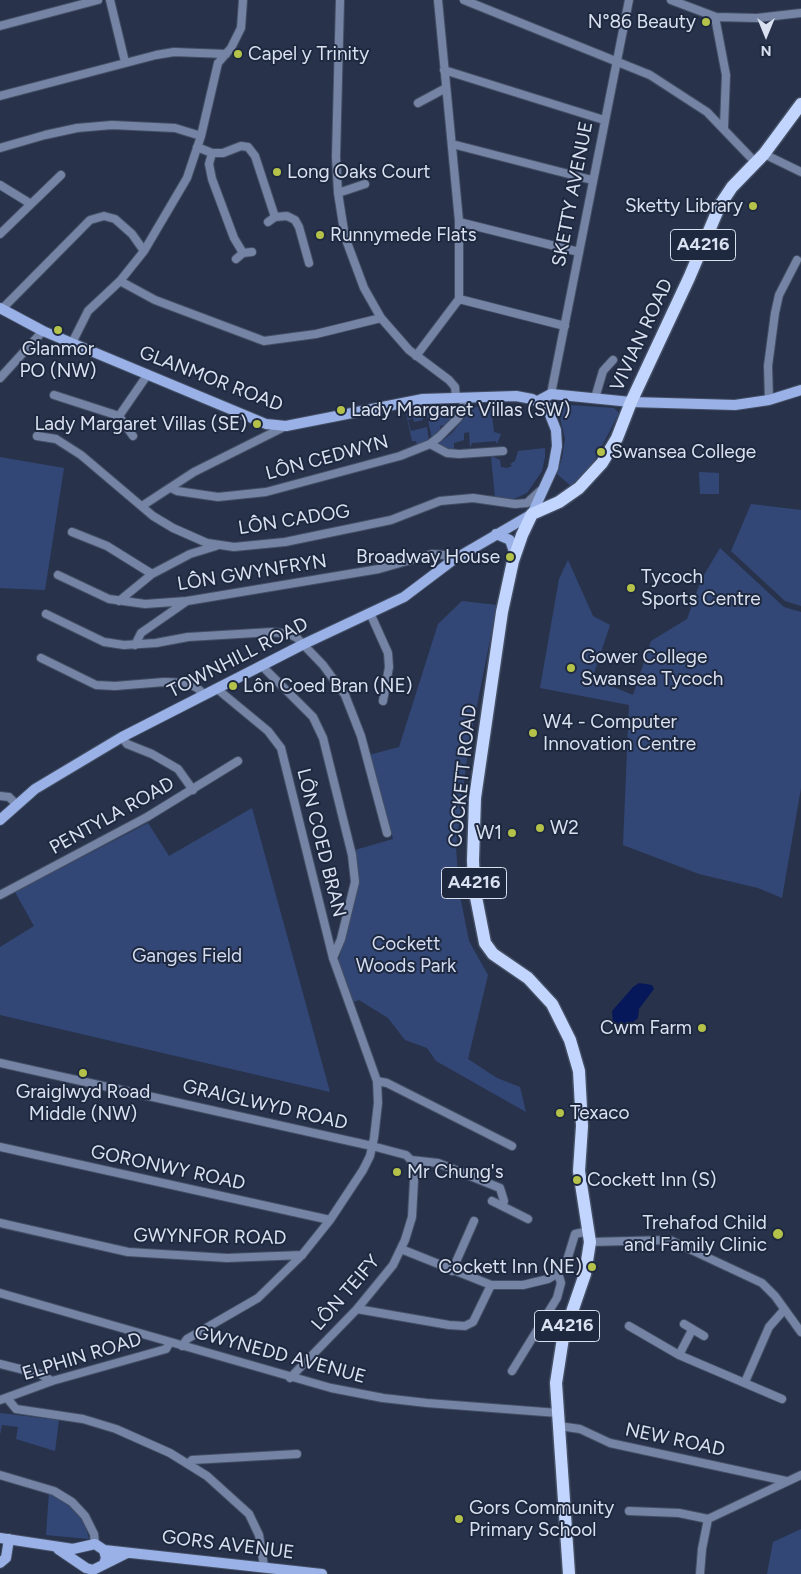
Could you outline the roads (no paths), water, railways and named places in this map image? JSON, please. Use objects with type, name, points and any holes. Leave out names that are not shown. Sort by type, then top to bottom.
[{"type":"main road","name":"VIVIAN ROAD","points":[[532,514],[559,502],[590,479],[602,463],[617,438],[631,402],[690,278],[720,205],[732,187],[760,158],[801,104]]},
{"type":"main road","name":"A4216","points":[[525,528],[559,502]]},
{"type":"main road","name":"COCKETT ROAD","points":[[532,514],[515,555],[502,612],[475,798],[474,887],[482,937],[487,947],[528,978],[547,997],[559,1016],[571,1044],[582,1094],[579,1172],[589,1236],[585,1274],[563,1338],[556,1371],[569,1574]]},
{"type":"street","points":[[0,26],[98,0]]},
{"type":"street","points":[[110,0],[125,62]]},
{"type":"street","points":[[72,343],[88,310],[120,281],[144,251],[187,178],[201,136],[218,64],[231,48],[241,28],[242,0]]},
{"type":"street","points":[[340,0],[336,157],[342,222],[353,259],[364,288],[381,318],[416,356],[449,380],[460,398]]},
{"type":"street","points":[[416,356],[458,299],[459,222],[438,0]]},
{"type":"street","points":[[464,0],[650,75],[689,98],[760,158],[801,172]]},
{"type":"street","name":"SKETTY AVENUE","points":[[551,394],[629,0]]},
{"type":"street","points":[[671,0],[715,17],[757,18],[801,13]]},
{"type":"street","points":[[715,17],[726,76],[724,127]]},
{"type":"street","points":[[0,96],[125,62],[174,52],[226,54]]},
{"type":"street","points":[[444,70],[604,120]]},
{"type":"street","points":[[418,103],[446,88]]},
{"type":"street","points":[[0,148],[77,128],[112,125],[176,128],[201,136]]},
{"type":"street","points":[[452,144],[592,180]]},
{"type":"street","points":[[197,147],[212,152],[223,152],[241,146],[248,147],[255,156],[272,220],[287,216],[295,220],[300,226],[309,264]]},
{"type":"street","points":[[212,152],[210,164],[212,179],[234,238],[248,253],[236,259]]},
{"type":"street","points":[[0,234],[61,175]]},
{"type":"street","points":[[338,193],[365,184]]},
{"type":"street","points":[[0,185],[31,204]]},
{"type":"street","points":[[1,309],[90,220],[104,216],[114,219],[132,234],[144,251]]},
{"type":"street","points":[[459,222],[579,252]]},
{"type":"street","points":[[769,400],[768,366],[775,313],[779,295],[797,260]]},
{"type":"street","points":[[120,281],[155,300],[264,342],[316,334],[381,318]]},
{"type":"street","points":[[458,299],[565,326]]},
{"type":"street","name":"GLANMOR ROAD","points":[[1,309],[43,331],[266,424],[286,426],[423,400],[516,396],[538,401]]},
{"type":"street","points":[[0,378],[43,331]]},
{"type":"street","points":[[595,398],[603,371],[613,360]]},
{"type":"street","points":[[120,416],[148,374]]},
{"type":"street","points":[[532,514],[555,460],[556,437],[549,410],[538,401],[551,394],[631,402],[735,405],[769,400],[801,390]]},
{"type":"street","points":[[54,395],[120,416],[133,436]]},
{"type":"street","name":"LÔN CEDWYN","points":[[171,488],[177,491],[218,497],[266,492],[400,456],[430,444],[458,418],[463,410],[460,398]]},
{"type":"street","points":[[142,506],[219,458],[286,426]]},
{"type":"street","name":"LÔN CADOG","points":[[37,436],[56,439],[81,455],[153,516],[184,534],[218,545],[234,547],[294,540],[391,520],[440,501],[473,498],[515,504],[527,503],[546,484]]},
{"type":"street","points":[[430,444],[447,453],[503,451]]},
{"type":"street","name":"TOWNHILL ROAD","points":[[0,820],[35,789],[122,737],[304,644],[404,597],[453,560],[532,514]]},
{"type":"street","points":[[72,532],[107,546],[152,574]]},
{"type":"street","points":[[496,534],[510,540],[515,555]]},
{"type":"street","points":[[119,601],[152,574],[190,554],[218,545]]},
{"type":"street","name":"LÔN GWYNFRYN","points":[[58,575],[109,599],[132,604],[187,601],[379,569],[432,554],[444,554],[453,560]]},
{"type":"street","points":[[135,645],[135,640],[141,633],[187,601]]},
{"type":"street","points":[[370,613],[388,653],[389,667],[383,701]]},
{"type":"street","points":[[46,614],[104,642],[135,645],[163,643],[188,637],[272,632],[289,634],[304,644],[345,695],[361,736],[387,832]]},
{"type":"street","points":[[41,658],[96,685],[115,686],[164,682],[188,684],[204,694]]},
{"type":"street","points":[[261,666],[313,717],[323,738],[352,855],[356,882],[341,939],[333,958]]},
{"type":"street","name":"LÔN COED BRAN","points":[[182,1346],[187,1339],[258,1298],[302,1255],[330,1220],[363,1170],[372,1146],[377,1118],[377,1081],[333,958],[281,748],[268,730],[216,688]]},
{"type":"street","points":[[122,737],[127,744],[152,754],[178,769],[192,790]]},
{"type":"street","name":"PENTYLA ROAD","points":[[0,895],[147,817],[238,761]]},
{"type":"street","points":[[0,796],[9,797],[16,804]]},
{"type":"street","name":"GRAIGLWYD ROAD","points":[[0,1063],[372,1146],[406,1155],[411,1160],[438,1163],[500,1188],[504,1201],[502,1206]]},
{"type":"street","points":[[377,1081],[387,1083],[512,1146]]},
{"type":"street","name":"GORONWY ROAD","points":[[0,1147],[330,1220]]},
{"type":"street","name":"LÔN TEIFY","points":[[290,1378],[383,1280],[400,1249],[412,1217],[414,1180],[411,1160]]},
{"type":"street","points":[[492,1201],[528,1219]]},
{"type":"street","points":[[452,1271],[474,1221]]},
{"type":"street","name":"GWYNFOR ROAD","points":[[0,1223],[128,1252],[227,1258],[302,1255]]},
{"type":"street","points":[[400,1249],[491,1286],[534,1283],[558,1273],[565,1266],[575,1234],[670,1240],[762,1282],[775,1296],[801,1332]]},
{"type":"street","points":[[512,1372],[542,1326],[557,1298],[561,1284],[558,1273]]},
{"type":"street","points":[[357,1309],[465,1326],[472,1322],[491,1286]]},
{"type":"street","name":"GWYNEDD AVENUE","points":[[0,1293],[290,1378],[382,1398],[558,1413]]},
{"type":"street","points":[[745,1382],[769,1327],[784,1310]]},
{"type":"street","points":[[684,1324],[704,1336]]},
{"type":"street","points":[[629,1326],[679,1355],[782,1399]]},
{"type":"street","points":[[679,1355],[692,1330]]},
{"type":"street","name":"ELPHIN ROAD","points":[[3,1399],[52,1382],[166,1349],[170,1342]]},
{"type":"street","points":[[0,1364],[40,1374],[52,1382]]},
{"type":"street","points":[[3,1399],[16,1410],[83,1419],[116,1429],[150,1443],[188,1464],[226,1492],[248,1514],[259,1535],[264,1566]]},
{"type":"street","name":"NEW ROAD","points":[[559,1426],[580,1429],[610,1443],[786,1481]]},
{"type":"street","points":[[188,1464],[192,1460],[297,1454]]},
{"type":"street","points":[[0,1475],[54,1491],[72,1502],[85,1516],[94,1534],[95,1547],[106,1558],[92,1569]]},
{"type":"street","points":[[629,1511],[679,1513],[708,1519],[801,1475]]},
{"type":"street","points":[[700,1574],[702,1548],[708,1519]]},
{"type":"street","points":[[0,1563],[6,1558],[5,1539]]},
{"type":"street","name":"GORS AVENUE","points":[[5,1539],[50,1544],[73,1549],[95,1547],[322,1574]]},
{"type":"street","name":"GORS AVENUE","points":[[50,1544],[92,1569]]},
{"type":"street","points":[[92,1569],[81,1554],[95,1547]]},
{"type":"street","points":[[92,1569],[131,1551]]},
{"type":"place","name":"N°86 Beauty","points":[[706,22]]},
{"type":"place","name":"Capel y Trinity","points":[[238,54]]},
{"type":"place","name":"Long Oaks Court","points":[[277,172]]},
{"type":"place","name":"Sketty Library","points":[[753,206]]},
{"type":"place","name":"Runnymede Flats","points":[[320,235]]},
{"type":"place","name":"Glanmor PO (NW)","points":[[58,330]]},
{"type":"place","name":"Lady Margaret Villas (SW)","points":[[341,410]]},
{"type":"place","name":"Lady Margaret Villas (SE)","points":[[257,424]]},
{"type":"place","name":"Swansea College","points":[[601,452]]},
{"type":"place","name":"Broadway House","points":[[510,557]]},
{"type":"place","name":"Tycoch Sports Centre","points":[[631,588]]},
{"type":"place","name":"Gower College Swansea Tycoch","points":[[571,668]]},
{"type":"place","name":"Lôn Coed Bran (NE)","points":[[233,686]]},
{"type":"place","name":"W4 - Computer Innovation Centre","points":[[533,733]]},
{"type":"place","name":"W2","points":[[540,828]]},
{"type":"place","name":"W1","points":[[512,833]]},
{"type":"place","name":"Cwm Farm","points":[[702,1028]]},
{"type":"place","name":"Graiglwyd Road Middle (NW)","points":[[83,1073]]},
{"type":"place","name":"Texaco","points":[[560,1113]]},
{"type":"place","name":"Mr Chung's","points":[[397,1172]]},
{"type":"place","name":"Cockett Inn (S)","points":[[577,1180]]},
{"type":"place","name":"Trehafod Child and Family Clinic","points":[[778,1234]]},
{"type":"place","name":"Cockett Inn (NE)","points":[[592,1267]]},
{"type":"place","name":"Gors Community Primary School","points":[[459,1519]]},
{"type":"park label","name":"Cockett Woods Park","points":[[406,955]]},
{"type":"park label","name":"Ganges Field","points":[[187,956]]}]
